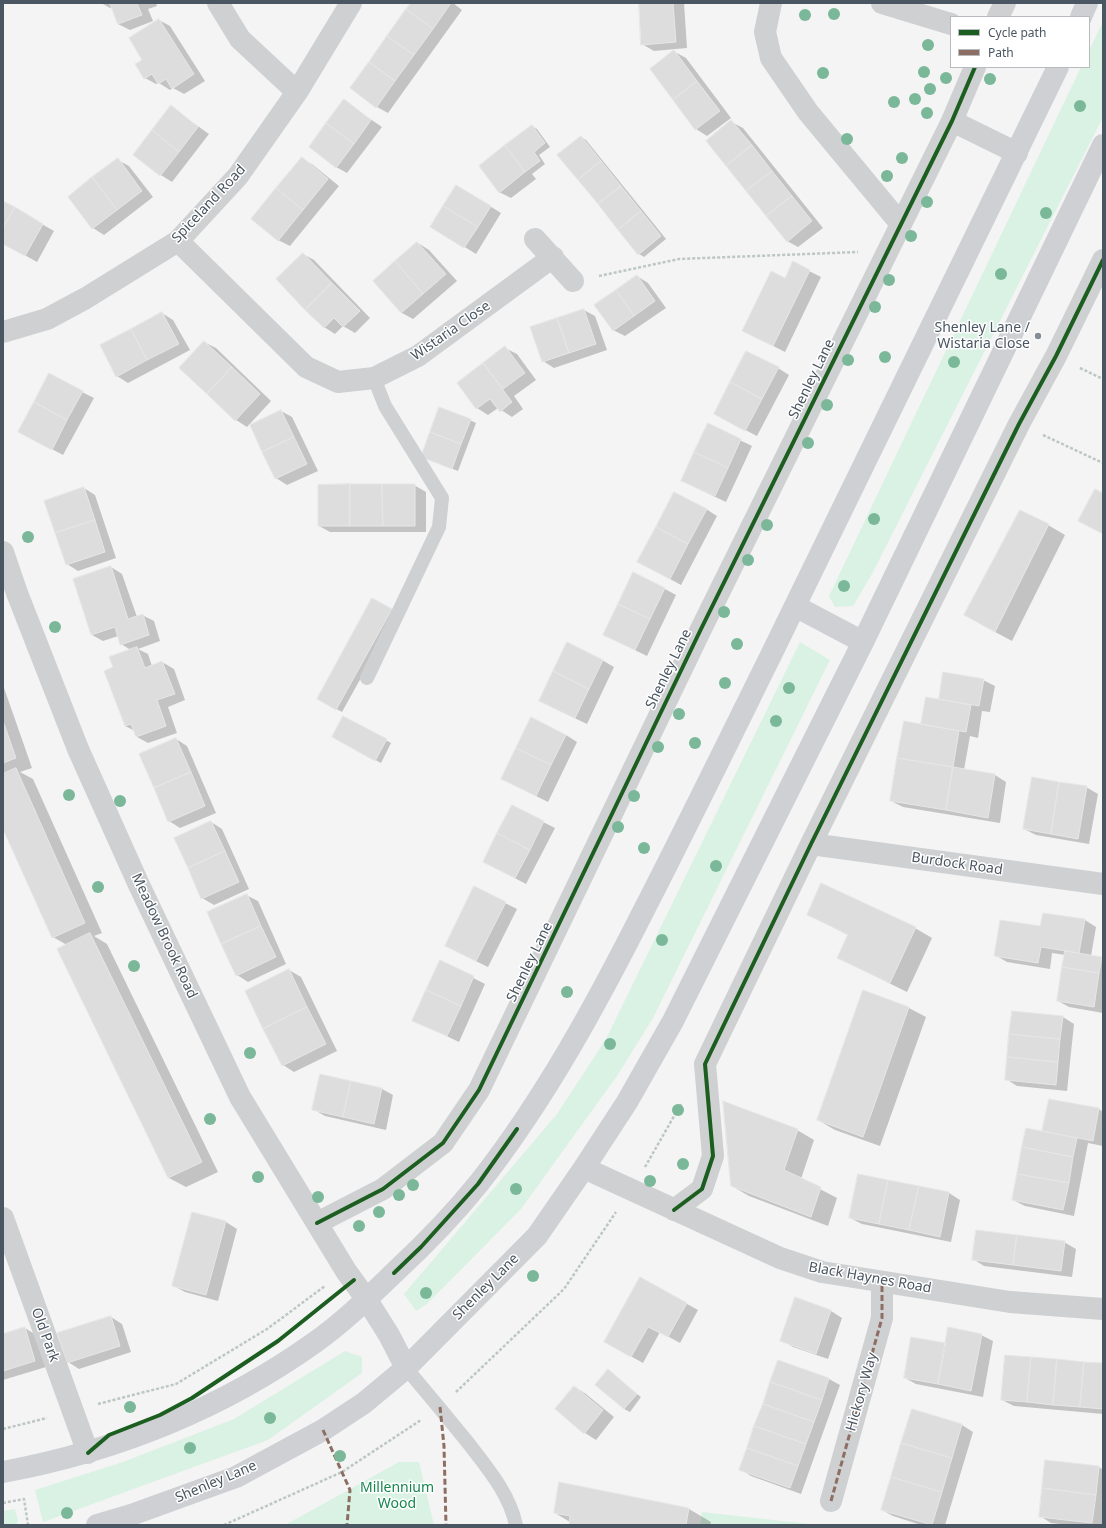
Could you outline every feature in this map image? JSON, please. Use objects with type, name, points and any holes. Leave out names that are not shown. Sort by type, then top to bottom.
[{"type":"main road","points":[[1082,16],[1088,3]]},
{"type":"main road","points":[[3,1472],[88,1453],[167,1425],[228,1397],[272,1371],[318,1340],[367,1300],[421,1247],[478,1184],[532,1108],[575,1040],[624,950],[690,820],[1058,68]]},
{"type":"main road","name":"Shenley Lane","points":[[97,1525],[131,1515],[236,1477],[323,1430],[364,1403],[406,1368],[536,1236],[584,1168],[627,1102],[673,1021],[863,642],[1103,145]]},
{"type":"main road","points":[[795,606],[863,642]]},
{"type":"main road","points":[[367,1300],[389,1335],[406,1368]]},
{"type":"street","points":[[218,3],[240,39],[297,92]]},
{"type":"street","name":"Spiceland Road","points":[[3,332],[47,319],[86,298],[178,240],[238,176],[297,92],[351,3]]},
{"type":"street","points":[[771,3],[765,32],[772,58],[808,112],[900,223]]},
{"type":"street","points":[[882,3],[950,24]]},
{"type":"street","points":[[998,16],[1005,3]]},
{"type":"street","name":"Shenley Lane","points":[[317,1223],[383,1189],[443,1143],[479,1090],[701,629],[832,364],[886,250],[952,120],[975,68]]},
{"type":"street","points":[[952,120],[1017,153]]},
{"type":"street","points":[[535,238],[573,281]]},
{"type":"street","name":"Wistaria Close","points":[[178,240],[306,367],[338,382],[374,378],[418,356],[553,257]]},
{"type":"street","points":[[674,1210],[702,1188],[713,1156],[704,1064],[1019,424],[1056,356],[1103,260]]},
{"type":"street","name":"Meadow Brook Road","points":[[3,552],[17,593],[78,748],[139,885],[240,1097],[346,1271],[367,1300]]},
{"type":"street","name":"Burdock Road","points":[[811,844],[1103,884]]},
{"type":"street","name":"Black Haynes Road","points":[[584,1168],[787,1260],[822,1272],[1010,1302],[1103,1309]]},
{"type":"street","name":"Old Park","points":[[3,1218],[88,1453]]},
{"type":"street","name":"Hickory Way","points":[[831,1501],[882,1318],[882,1282]]},
{"type":"lane","points":[[367,678],[439,527],[442,498],[385,406],[374,378]]},
{"type":"lane","points":[[406,1368],[440,1407],[498,1482],[513,1510],[516,1525]]},
{"type":"path","points":[[573,281],[679,259],[886,250]]},
{"type":"path","points":[[1019,424],[1103,463]]},
{"type":"path","points":[[224,1525],[342,1472],[440,1407],[564,1289],[631,1190],[681,1104]]},
{"type":"path","points":[[3,1429],[176,1384],[267,1329],[346,1271]]},
{"type":"path","points":[[3,1503],[24,1499],[28,1525]]},
{"type":"green space","points":[[1103,21],[1103,117],[872,574],[853,606],[835,607],[829,596],[1081,68],[1090,68],[1090,49]]},
{"type":"green space","points":[[800,642],[830,660],[653,1018],[617,1076],[521,1209],[427,1304],[416,1311],[404,1294],[557,1114],[606,1039]]},
{"type":"green space","points":[[345,1351],[362,1357],[362,1373],[268,1440],[43,1522],[35,1490],[123,1462],[234,1419]]},
{"type":"green space","name":"Millennium Wood","points":[[399,1462],[419,1462],[434,1525],[285,1525]]},
{"type":"green space","points":[[15,1509],[18,1520],[16,1525],[3,1525],[3,1511]]},
{"type":"green space","points":[[702,1512],[818,1525],[700,1525]]},
{"type":"building","points":[[110,3],[137,3],[142,15],[118,24]]},
{"type":"building","points":[[411,3],[451,3],[433,29],[406,9]]},
{"type":"building","points":[[639,3],[673,3],[676,42],[641,45]]},
{"type":"building","points":[[406,9],[433,29],[414,55],[387,36]]},
{"type":"building","points":[[159,19],[194,74],[172,89],[166,79],[158,84],[152,74],[144,79],[135,64],[142,60],[129,38]]},
{"type":"building","points":[[387,36],[414,55],[395,81],[369,62]]},
{"type":"building","points":[[674,50],[697,81],[673,100],[650,69]]},
{"type":"building","points":[[369,62],[395,81],[376,108],[350,88]]},
{"type":"building","points":[[697,81],[720,111],[695,130],[673,100]]},
{"type":"building","points":[[344,99],[371,120],[354,144],[326,123]]},
{"type":"building","points":[[171,105],[198,127],[179,152],[152,130]]},
{"type":"building","points":[[731,120],[752,145],[726,166],[706,141]]},
{"type":"building","points":[[326,123],[354,144],[336,168],[309,147]]},
{"type":"building","points":[[532,125],[545,143],[534,152],[540,161],[525,172],[505,145]]},
{"type":"building","points":[[152,130],[179,152],[160,176],[133,155]]},
{"type":"building","points":[[581,136],[601,161],[578,180],[557,155]]},
{"type":"building","points":[[505,145],[525,172],[499,193],[479,166]]},
{"type":"building","points":[[752,145],[772,171],[746,191],[726,166]]},
{"type":"building","points":[[302,157],[328,179],[303,210],[276,188]]},
{"type":"building","points":[[118,158],[142,191],[117,210],[92,177]]},
{"type":"building","points":[[601,161],[621,186],[598,204],[578,180]]},
{"type":"building","points":[[772,171],[792,196],[766,216],[746,191]]},
{"type":"building","points":[[92,177],[117,210],[92,229],[68,197]]},
{"type":"building","points":[[456,185],[491,206],[478,227],[443,206]]},
{"type":"building","points":[[621,186],[641,211],[618,230],[598,204]]},
{"type":"building","points":[[276,188],[303,210],[278,241],[251,219]]},
{"type":"building","points":[[792,196],[812,221],[787,242],[766,216]]},
{"type":"building","points":[[3,201],[15,207],[3,228]]},
{"type":"building","points":[[443,206],[478,227],[464,248],[430,227]]},
{"type":"building","points":[[15,207],[43,224],[25,256],[3,244],[3,228]]},
{"type":"building","points":[[641,211],[661,236],[638,255],[618,230]]},
{"type":"building","points":[[417,242],[446,274],[423,294],[395,261]]},
{"type":"building","points":[[303,253],[332,283],[305,310],[276,279]]},
{"type":"building","points":[[395,261],[423,294],[401,313],[373,281]]},
{"type":"building","points":[[793,261],[810,270],[773,346],[742,331],[771,271],[785,278]]},
{"type":"building","points":[[637,275],[655,301],[634,316],[616,290]]},
{"type":"building","points":[[332,283],[360,311],[343,327],[334,318],[324,328],[305,310]]},
{"type":"building","points":[[616,290],[634,316],[613,331],[594,305]]},
{"type":"building","points":[[584,309],[596,344],[569,353],[557,318]]},
{"type":"building","points":[[162,312],[179,344],[147,360],[131,329]]},
{"type":"building","points":[[557,318],[569,353],[542,362],[530,327]]},
{"type":"building","points":[[131,329],[147,360],[116,377],[100,345]]},
{"type":"building","points":[[204,341],[232,367],[207,394],[179,368]]},
{"type":"building","points":[[505,346],[525,373],[503,389],[483,363]]},
{"type":"building","points":[[746,351],[779,367],[762,399],[730,382]]},
{"type":"building","points":[[483,363],[512,402],[500,412],[490,399],[476,409],[457,383]]},
{"type":"building","points":[[232,367],[260,394],[235,421],[207,394]]},
{"type":"building","points":[[49,373],[83,391],[67,420],[34,402]]},
{"type":"building","points":[[730,382],[762,399],[745,431],[714,414]]},
{"type":"building","points":[[34,402],[67,420],[52,450],[18,432]]},
{"type":"building","points":[[439,407],[471,419],[461,444],[430,432]]},
{"type":"building","points":[[281,410],[294,437],[262,452],[250,425]]},
{"type":"building","points":[[708,423],[741,439],[728,468],[694,452]]},
{"type":"building","points":[[430,432],[461,444],[452,469],[421,457]]},
{"type":"building","points":[[294,437],[307,464],[275,479],[262,452]]},
{"type":"building","points":[[694,452],[728,468],[715,496],[681,481]]},
{"type":"building","points":[[350,484],[350,526],[318,526],[318,485]]},
{"type":"building","points":[[350,484],[382,484],[383,526],[350,526]]},
{"type":"building","points":[[382,484],[415,484],[415,526],[383,526]]},
{"type":"building","points":[[84,487],[95,520],[55,533],[44,501]]},
{"type":"building","points":[[1095,489],[1103,493],[1103,534],[1078,521]]},
{"type":"building","points":[[674,492],[707,509],[688,544],[656,527]]},
{"type":"building","points":[[1020,510],[1049,524],[995,632],[964,615]]},
{"type":"building","points":[[95,520],[105,552],[66,565],[55,533]]},
{"type":"building","points":[[656,527],[688,544],[670,579],[637,562]]},
{"type":"building","points":[[111,566],[128,619],[143,614],[149,635],[120,645],[115,627],[91,635],[73,579]]},
{"type":"building","points":[[633,572],[665,588],[650,619],[618,604]]},
{"type":"building","points":[[372,598],[392,609],[336,710],[317,699]]},
{"type":"building","points":[[618,604],[650,619],[635,650],[603,635]]},
{"type":"building","points":[[567,642],[603,660],[589,689],[553,671]]},
{"type":"building","points":[[137,647],[145,668],[162,661],[175,694],[157,700],[166,726],[136,737],[131,724],[125,726],[104,671],[113,667],[109,657]]},
{"type":"building","points":[[553,671],[589,689],[575,718],[539,701]]},
{"type":"building","points":[[943,672],[984,679],[979,706],[939,699]]},
{"type":"building","points":[[926,697],[971,705],[966,732],[921,724]]},
{"type":"building","points":[[343,716],[387,739],[375,761],[332,737]]},
{"type":"building","points":[[531,717],[566,735],[551,765],[516,748]]},
{"type":"building","points":[[3,721],[16,758],[3,763]]},
{"type":"building","points":[[904,721],[959,731],[953,767],[897,758]]},
{"type":"building","points":[[176,738],[191,772],[154,788],[139,754]]},
{"type":"building","points":[[516,748],[551,765],[536,796],[501,779]]},
{"type":"building","points":[[897,758],[953,767],[946,810],[890,801]]},
{"type":"building","points":[[953,767],[995,774],[988,818],[946,810]]},
{"type":"building","points":[[16,768],[85,923],[52,938],[3,829],[3,774]]},
{"type":"building","points":[[191,772],[205,806],[168,822],[154,788]]},
{"type":"building","points":[[1032,777],[1059,782],[1051,834],[1023,829]]},
{"type":"building","points":[[1059,782],[1087,786],[1078,839],[1051,834]]},
{"type":"building","points":[[512,805],[544,821],[530,850],[497,833]]},
{"type":"building","points":[[211,821],[225,851],[188,868],[174,838]]},
{"type":"building","points":[[497,833],[530,850],[515,878],[483,862]]},
{"type":"building","points":[[225,851],[239,882],[201,899],[188,868]]},
{"type":"building","points":[[821,883],[916,927],[890,983],[837,958],[848,934],[807,915]]},
{"type":"building","points":[[474,886],[506,902],[476,961],[445,946]]},
{"type":"building","points":[[247,894],[261,926],[221,944],[207,912]]},
{"type":"building","points":[[1043,913],[1085,919],[1079,953],[1041,947],[1038,963],[994,956],[1000,920],[1040,926]]},
{"type":"building","points":[[261,926],[276,957],[236,976],[221,944]]},
{"type":"building","points":[[90,933],[202,1162],[168,1178],[57,949]]},
{"type":"building","points":[[1065,951],[1102,957],[1099,973],[1062,967]]},
{"type":"building","points":[[440,960],[474,976],[461,1006],[426,990]]},
{"type":"building","points":[[1062,967],[1099,973],[1094,1007],[1057,1001]]},
{"type":"building","points":[[289,969],[307,1007],[263,1029],[245,991]]},
{"type":"building","points":[[426,990],[461,1006],[447,1036],[412,1021]]},
{"type":"building","points":[[863,990],[909,1007],[863,1137],[817,1120]]},
{"type":"building","points":[[307,1007],[326,1044],[282,1066],[263,1029]]},
{"type":"building","points":[[1012,1011],[1063,1016],[1060,1039],[1009,1034]]},
{"type":"building","points":[[1009,1034],[1060,1039],[1058,1062],[1007,1057]]},
{"type":"building","points":[[1007,1057],[1058,1062],[1056,1085],[1005,1080]]},
{"type":"building","points":[[320,1074],[351,1081],[343,1117],[312,1110]]},
{"type":"building","points":[[351,1081],[382,1088],[374,1124],[343,1117]]},
{"type":"building","points":[[1049,1099],[1099,1108],[1093,1141],[1042,1131]]},
{"type":"building","points":[[723,1101],[798,1129],[784,1170],[821,1187],[811,1217],[731,1186]]},
{"type":"building","points":[[1026,1128],[1077,1138],[1073,1157],[1022,1147]]},
{"type":"building","points":[[1022,1147],[1073,1157],[1069,1183],[1017,1174]]},
{"type":"building","points":[[858,1174],[888,1180],[879,1224],[849,1218]]},
{"type":"building","points":[[1017,1174],[1069,1183],[1063,1210],[1012,1200]]},
{"type":"building","points":[[888,1180],[919,1186],[909,1230],[879,1224]]},
{"type":"building","points":[[919,1186],[949,1192],[940,1237],[909,1230]]},
{"type":"building","points":[[192,1212],[226,1221],[206,1295],[172,1286]]},
{"type":"building","points":[[976,1230],[1017,1235],[1013,1265],[972,1260]]},
{"type":"building","points":[[1017,1235],[1065,1241],[1061,1271],[1013,1265]]},
{"type":"building","points":[[640,1277],[687,1303],[668,1337],[648,1327],[631,1357],[604,1342]]},
{"type":"building","points":[[795,1297],[831,1310],[816,1354],[780,1341]]},
{"type":"building","points":[[111,1316],[120,1346],[67,1363],[57,1333]]},
{"type":"building","points":[[25,1327],[35,1361],[3,1371],[3,1334]]},
{"type":"building","points":[[948,1327],[982,1334],[971,1391],[938,1384]]},
{"type":"building","points":[[911,1337],[946,1343],[938,1384],[904,1378]]},
{"type":"building","points":[[1005,1355],[1031,1357],[1027,1402],[1001,1400]]},
{"type":"building","points":[[1031,1357],[1057,1359],[1053,1405],[1027,1402]]},
{"type":"building","points":[[1057,1359],[1084,1362],[1080,1407],[1053,1405]]},
{"type":"building","points":[[778,1360],[829,1378],[822,1400],[770,1382]]},
{"type":"building","points":[[1084,1362],[1103,1363],[1103,1409],[1080,1407]]},
{"type":"building","points":[[608,1369],[637,1394],[624,1409],[595,1385]]},
{"type":"building","points":[[770,1382],[822,1400],[814,1422],[763,1404]]},
{"type":"building","points":[[574,1386],[603,1410],[584,1434],[555,1409]]},
{"type":"building","points":[[763,1404],[814,1422],[806,1444],[754,1426]]},
{"type":"building","points":[[912,1409],[962,1424],[952,1458],[901,1443]]},
{"type":"building","points":[[754,1426],[806,1444],[798,1466],[747,1448]]},
{"type":"building","points":[[901,1443],[952,1458],[942,1492],[891,1477]]},
{"type":"building","points":[[747,1448],[798,1466],[790,1488],[739,1470]]},
{"type":"building","points":[[1045,1460],[1099,1466],[1096,1495],[1042,1488]]},
{"type":"building","points":[[891,1477],[942,1492],[932,1525],[881,1510]]},
{"type":"building","points":[[559,1482],[689,1508],[686,1525],[569,1525],[570,1516],[554,1513]]},
{"type":"building","points":[[1042,1488],[1096,1495],[1092,1523],[1039,1517]]},
{"type":"marked path","points":[[831,1501],[882,1318],[882,1282]]},
{"type":"marked path","points":[[440,1407],[444,1446],[446,1525]]},
{"type":"marked path","points":[[323,1430],[350,1490],[347,1525]]},
{"type":"cycle path","points":[[317,1223],[383,1189],[443,1143],[479,1090],[701,629],[952,121],[975,68]]},
{"type":"cycle path","points":[[674,1210],[702,1189],[713,1156],[705,1064],[811,844],[1019,424],[1056,356],[1103,260]]},
{"type":"cycle path","points":[[394,1273],[421,1247],[478,1184],[517,1129]]},
{"type":"cycle path","points":[[88,1453],[109,1435],[160,1415],[192,1398],[278,1341],[354,1280]]},
{"type":"place","name":"Shenley Lane / Wistaria Close","points":[[1038,336]]}]
